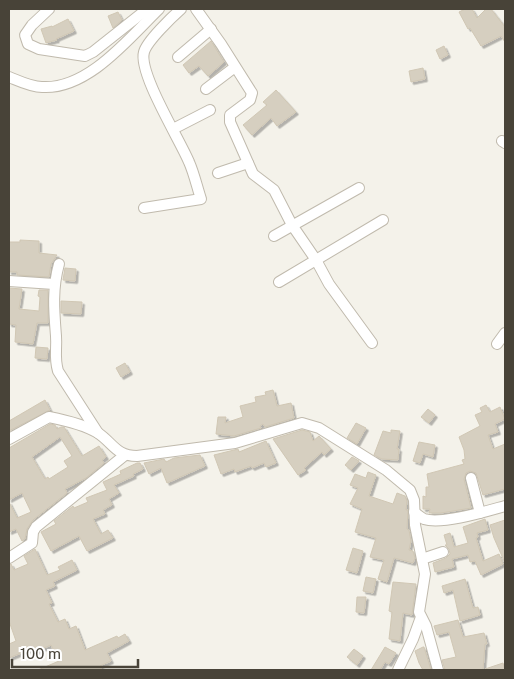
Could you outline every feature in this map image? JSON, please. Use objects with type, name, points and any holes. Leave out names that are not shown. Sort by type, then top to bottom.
[{"type":"street","points":[[49,9],[32,25],[25,35],[28,44],[39,49],[84,56],[93,52],[146,10],[151,9]]},
{"type":"street","points":[[9,77],[42,87],[61,85],[82,78],[106,60],[159,9]]},
{"type":"street","points":[[144,208],[201,199],[190,163],[150,84],[144,64],[144,52],[162,26],[181,9]]},
{"type":"street","points":[[196,9],[252,93],[250,100],[230,115],[230,122],[253,174],[274,190],[292,225],[316,260],[329,284],[372,343]]},
{"type":"street","points":[[178,58],[210,29]]},
{"type":"street","points":[[206,89],[235,67]]},
{"type":"street","points":[[173,129],[210,110]]},
{"type":"street","points":[[218,173],[248,163]]},
{"type":"street","points":[[274,236],[359,188]]},
{"type":"street","points":[[279,282],[384,220]]},
{"type":"street","points":[[59,264],[54,284],[53,302],[56,338],[54,359],[58,371],[99,434]]},
{"type":"street","points":[[9,281],[54,284]]},
{"type":"street","points":[[497,344],[505,333]]},
{"type":"street","points":[[9,439],[49,417],[99,434],[125,455],[155,455],[235,443],[302,423],[326,432],[386,470],[410,490],[414,500],[416,534],[425,574],[419,609],[421,618],[426,626],[438,670]]},
{"type":"street","points":[[9,558],[32,543],[33,532],[36,527],[125,455]]},
{"type":"street","points":[[471,478],[480,513]]},
{"type":"street","points":[[414,512],[422,518],[434,520],[462,517],[505,506]]},
{"type":"street","points":[[422,559],[443,552]]},
{"type":"street","points":[[398,670],[408,652],[421,618]]},
{"type":"building","points":[[465,9],[472,9],[477,18],[486,9],[491,9],[505,27],[505,42],[501,36],[481,46],[470,28],[468,29],[459,12]]},
{"type":"building","points":[[118,12],[122,20],[113,28],[108,16]]},
{"type":"building","points":[[68,19],[74,31],[57,40],[46,43],[41,29],[52,27]]},
{"type":"building","points":[[211,41],[224,62],[208,76],[199,66],[189,73],[183,65]]},
{"type":"building","points":[[444,46],[448,55],[440,59],[436,50]]},
{"type":"building","points":[[423,68],[425,79],[411,82],[409,71]]},
{"type":"building","points":[[276,90],[296,112],[277,126],[271,118],[252,135],[243,125],[267,105],[263,102]]},
{"type":"building","points":[[20,240],[39,241],[39,253],[57,255],[51,264],[49,277],[17,275],[17,272],[9,272],[9,242],[20,242]]},
{"type":"building","points":[[65,268],[76,269],[75,281],[63,280]]},
{"type":"building","points":[[9,288],[22,289],[19,309],[39,311],[39,290],[48,290],[48,323],[37,323],[33,344],[15,342],[16,325],[9,324]]},
{"type":"building","points":[[61,301],[82,302],[81,314],[61,313]]},
{"type":"building","points":[[36,347],[48,348],[47,359],[35,358]]},
{"type":"building","points":[[125,363],[130,372],[121,377],[116,368]]},
{"type":"building","points":[[273,390],[277,406],[291,403],[294,418],[265,427],[263,424],[260,426],[261,428],[234,436],[216,434],[218,417],[226,417],[225,423],[243,417],[240,406],[256,402],[255,397],[266,395],[265,392]]},
{"type":"building","points":[[45,400],[50,410],[9,431],[9,421]]},
{"type":"building","points":[[486,405],[490,412],[500,407],[505,419],[495,424],[498,432],[488,435],[493,449],[505,444],[505,489],[483,495],[476,473],[470,471],[466,473],[464,479],[471,508],[429,513],[430,509],[423,509],[423,496],[426,497],[426,487],[429,487],[427,474],[464,464],[462,460],[465,459],[464,450],[459,437],[480,426],[475,415],[482,412],[480,408]]},
{"type":"building","points":[[428,409],[435,415],[429,423],[421,417]]},
{"type":"building","points":[[356,423],[366,428],[357,444],[347,438]]},
{"type":"building","points":[[50,424],[55,425],[57,429],[64,427],[82,456],[99,446],[106,457],[102,460],[104,463],[86,478],[65,489],[67,493],[33,520],[27,529],[25,539],[22,541],[16,529],[9,532],[9,502],[17,518],[31,512],[22,493],[9,500],[9,448]],"holes":[[[60,437],[72,456],[64,461],[68,467],[49,479],[48,477],[45,479],[32,457]]]},
{"type":"building","points":[[302,430],[310,432],[313,441],[319,436],[331,449],[324,455],[322,452],[304,468],[306,470],[298,475],[273,439]]},
{"type":"building","points":[[391,430],[400,431],[397,449],[399,449],[398,460],[382,459],[374,455],[383,431],[391,433]]},
{"type":"building","points":[[266,441],[276,463],[266,467],[264,463],[235,472],[234,469],[221,474],[214,455],[238,449],[239,452]]},
{"type":"building","points":[[419,442],[435,445],[433,457],[423,454],[420,463],[413,461]]},
{"type":"building","points":[[200,455],[205,466],[167,483],[161,468],[149,474],[144,463],[164,459],[166,462],[174,458]]},
{"type":"building","points":[[352,457],[359,461],[351,470],[345,465]]},
{"type":"building","points":[[140,463],[143,469],[133,474],[134,476],[114,485],[119,493],[109,499],[112,505],[103,510],[105,514],[93,519],[101,534],[108,530],[113,538],[87,551],[79,536],[51,551],[41,532],[56,524],[54,521],[73,506],[74,508],[88,502],[86,498],[107,490],[103,482],[121,474],[120,471]]},
{"type":"building","points":[[368,472],[376,475],[369,496],[393,504],[397,493],[405,496],[407,501],[407,529],[409,530],[411,541],[409,550],[413,551],[415,558],[413,563],[394,558],[387,582],[378,579],[384,560],[370,557],[376,538],[355,532],[362,509],[350,504],[358,488],[350,485],[355,474],[366,478]]},
{"type":"building","points":[[485,519],[488,530],[477,533],[478,537],[476,538],[483,561],[499,554],[503,564],[481,575],[475,561],[470,562],[468,555],[452,559],[454,567],[435,572],[433,563],[446,558],[450,554],[449,549],[445,545],[447,545],[444,535],[450,533],[454,547],[468,543],[463,527]]},
{"type":"building","points":[[505,520],[505,563],[490,525]]},
{"type":"building","points":[[353,548],[363,551],[357,573],[346,570]]},
{"type":"building","points":[[35,549],[47,575],[60,570],[58,567],[72,560],[77,570],[53,582],[55,586],[46,590],[52,603],[49,604],[58,622],[65,619],[69,629],[76,626],[85,650],[125,634],[129,641],[107,653],[111,661],[100,666],[102,670],[38,670],[59,661],[51,645],[33,653],[31,649],[9,658],[9,644],[16,641],[9,621],[9,565],[11,564],[14,570],[28,564],[24,556]]},
{"type":"building","points":[[366,577],[376,579],[373,593],[363,591]]},
{"type":"building","points":[[465,579],[473,608],[478,607],[480,615],[460,621],[453,590],[444,593],[442,586]]},
{"type":"building","points":[[393,582],[416,584],[412,615],[403,613],[400,641],[389,639],[392,612],[389,611]]},
{"type":"building","points":[[357,597],[366,597],[364,613],[356,612]]},
{"type":"building","points":[[458,620],[463,637],[484,633],[487,644],[485,644],[483,670],[445,670],[442,660],[456,657],[449,632],[437,635],[434,626]]},
{"type":"building","points":[[385,647],[396,653],[389,664],[385,662],[380,670],[371,670]]},
{"type":"building","points":[[423,647],[431,670],[423,670],[419,663],[415,651]]},
{"type":"building","points":[[354,649],[363,656],[357,665],[347,657]]},
{"type":"building","points":[[503,663],[505,670],[485,670],[485,669]]}]
